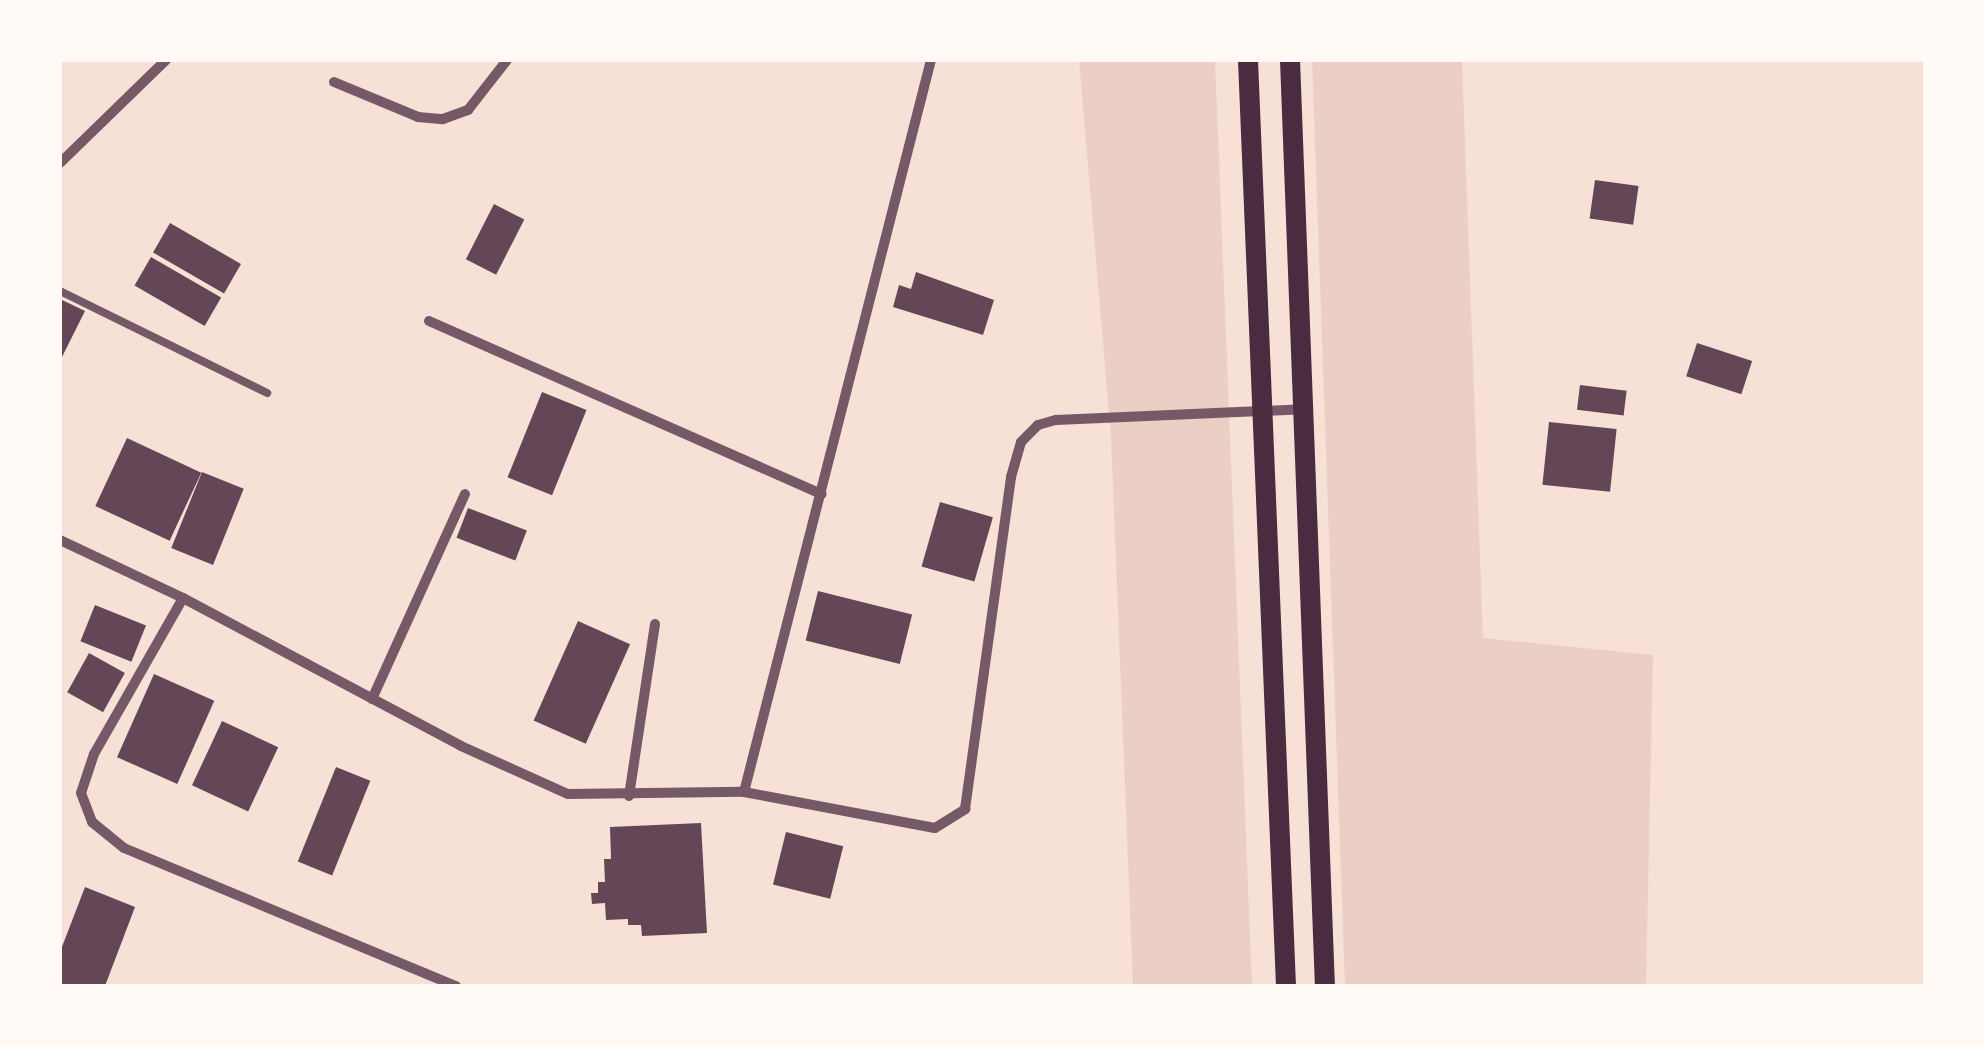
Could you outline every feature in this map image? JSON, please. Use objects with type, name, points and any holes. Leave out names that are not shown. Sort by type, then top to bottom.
[{"type":"main road","points":[[1248,60],[1286,986]]},
{"type":"main road","points":[[1290,60],[1325,986]]},
{"type":"street","points":[[60,163],[166,60]]},
{"type":"street","points":[[334,82],[418,117],[443,119],[468,110],[507,60]]},
{"type":"street","points":[[744,792],[931,60]]},
{"type":"street","points":[[429,321],[822,494]]},
{"type":"street","points":[[60,540],[568,794],[744,792],[935,828],[965,809],[1011,477],[1021,442],[1038,425],[1056,420],[1304,409]]},
{"type":"street","points":[[372,698],[465,494]]},
{"type":"street","points":[[182,598],[94,754],[81,794],[92,822],[124,848],[456,986]]},
{"type":"street","points":[[629,796],[655,624]]},
{"type":"lane","points":[[60,291],[267,393]]},
{"type":"shaded area","points":[[1079,60],[1215,60],[1252,986],[1133,986],[1111,437]]},
{"type":"shaded area","points":[[1312,60],[1462,60],[1483,638],[1653,655],[1646,986],[1345,986]]},
{"type":"building","points":[[1595,180],[1639,186],[1633,225],[1590,219]]},
{"type":"building","points":[[494,204],[524,219],[496,275],[466,259]]},
{"type":"building","points":[[170,223],[241,264],[224,293],[153,252]]},
{"type":"building","points":[[151,257],[221,298],[205,326],[134,286]]},
{"type":"building","points":[[916,272],[994,300],[983,335],[893,307],[899,285],[911,289]]},
{"type":"building","points":[[60,299],[85,311],[60,361]]},
{"type":"building","points":[[1697,343],[1752,361],[1741,394],[1686,376]]},
{"type":"building","points":[[1580,385],[1627,391],[1624,416],[1577,410]]},
{"type":"building","points":[[542,392],[587,410],[552,495],[508,477]]},
{"type":"building","points":[[1549,422],[1617,429],[1610,492],[1542,485]]},
{"type":"building","points":[[127,438],[201,473],[170,541],[95,506]]},
{"type":"building","points":[[202,472],[244,489],[213,565],[171,548]]},
{"type":"building","points":[[940,502],[993,517],[974,582],[922,566]]},
{"type":"building","points":[[468,508],[527,531],[515,560],[457,538]]},
{"type":"building","points":[[818,591],[912,614],[900,664],[806,640]]},
{"type":"building","points":[[95,605],[146,626],[131,662],[80,641]]},
{"type":"building","points":[[578,621],[630,644],[586,744],[534,721]]},
{"type":"building","points":[[89,653],[125,673],[103,712],[67,692]]},
{"type":"building","points":[[154,674],[214,701],[177,784],[117,757]]},
{"type":"building","points":[[222,721],[278,747],[248,812],[192,785]]},
{"type":"building","points":[[336,767],[370,781],[332,875],[298,862]]},
{"type":"building","points":[[701,823],[707,933],[642,936],[641,925],[628,925],[628,919],[606,920],[605,903],[592,904],[591,893],[598,893],[598,882],[605,882],[604,859],[611,859],[610,827]]},
{"type":"building","points":[[786,832],[843,846],[830,899],[773,884]]},
{"type":"building","points":[[85,887],[135,907],[105,986],[60,986],[60,952]]}]
